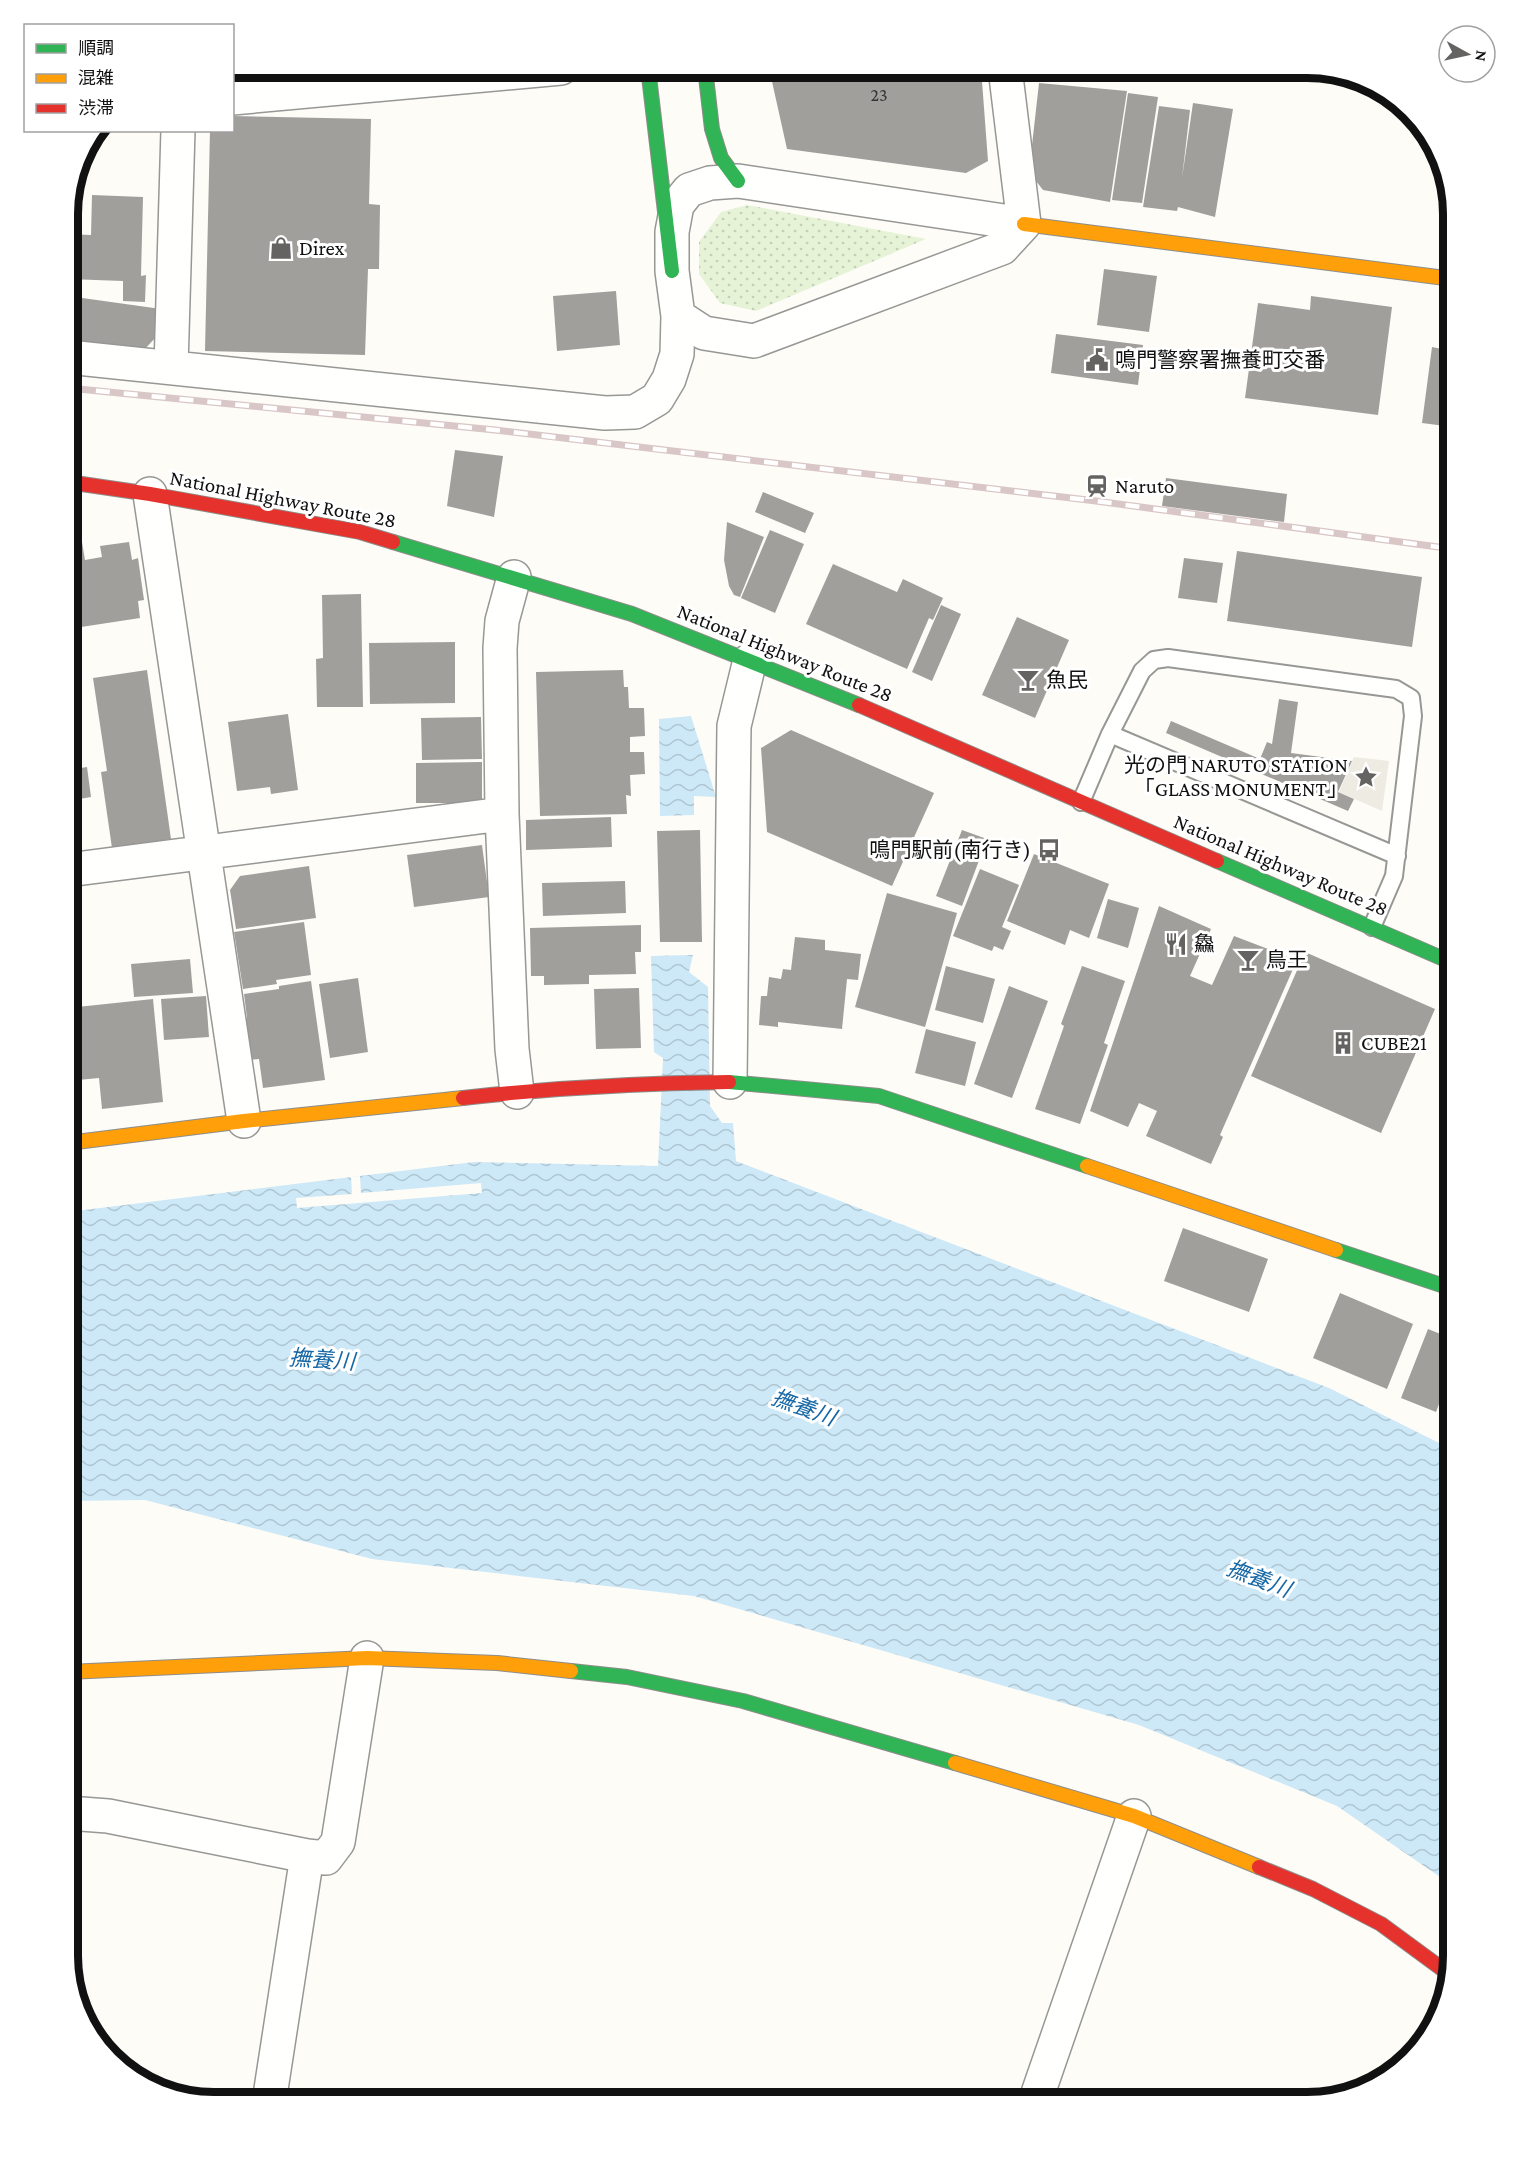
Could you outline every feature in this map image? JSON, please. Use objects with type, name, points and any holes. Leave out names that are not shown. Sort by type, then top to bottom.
[{"type":"main road","points":[[649,78],[672,272]]},
{"type":"main road","points":[[706,78],[715,139],[721,158],[738,181]]},
{"type":"main road","points":[[1024,224],[1443,278]]},
{"type":"main road","name":"National Highway Route 28","points":[[78,483],[150,494],[360,532],[632,614],[857,704],[1443,958]]},
{"type":"main road","points":[[78,1142],[244,1121],[517,1092],[654,1083],[722,1082],[879,1096],[1443,1285]]},
{"type":"main road","points":[[78,1672],[367,1658],[497,1663],[627,1677],[743,1701],[1134,1816],[1313,1889],[1381,1924],[1442,1969]]},
{"type":"street","points":[[234,98],[451,78]]},
{"type":"street","points":[[678,316],[704,333],[754,341],[1002,248],[1024,224],[1006,78]]},
{"type":"street","points":[[171,367],[178,132]]},
{"type":"street","points":[[78,358],[605,413],[635,412],[657,399],[669,379],[677,354],[678,316],[672,272],[672,232],[677,205],[689,190],[710,183],[738,181],[1024,224]]},
{"type":"street","points":[[150,494],[244,1121]]},
{"type":"street","points":[[514,577],[502,621],[500,648],[502,814],[512,1049],[517,1092]]},
{"type":"street","points":[[722,1082],[734,726],[750,660]]},
{"type":"street","points":[[78,869],[502,814]]},
{"type":"street","points":[[78,1814],[108,1816],[326,1858],[338,1842],[367,1658]]},
{"type":"street","points":[[1038,2092],[1134,1816]]},
{"type":"street","points":[[271,2092],[307,1856]]},
{"type":"lane","points":[[1082,802],[1110,734],[1142,670],[1154,660],[1168,658],[1396,689],[1411,698],[1413,716],[1394,876],[1372,927]]},
{"type":"lane","points":[[1110,734],[1397,856]]},
{"type":"green space","points":[[747,205],[926,239],[756,311],[720,303],[699,274],[699,242],[721,212]]},
{"type":"shaded area","name":"光の門 NARUTO STATION 「GLASS MONUMENT」","points":[[1354,757],[1389,761],[1382,811],[1339,792]]},
{"type":"water","points":[[691,716],[716,797],[694,796],[694,815],[660,816],[659,719]]},
{"type":"water","name":"撫養川","points":[[693,955],[689,972],[708,987],[710,1106],[722,1123],[733,1123],[736,1161],[1329,1388],[1443,1445],[1443,1879],[1337,1806],[1139,1725],[694,1596],[372,1559],[145,1500],[78,1501],[78,1211],[474,1162],[658,1166],[663,1058],[654,1052],[651,956]]},
{"type":"pier","points":[[360,1176],[361,1193],[481,1183],[482,1193],[297,1208],[296,1198],[352,1194],[351,1177]]},
{"type":"building","points":[[771,78],[982,78],[988,161],[966,173],[787,149]]},
{"type":"building","points":[[1039,83],[1127,91],[1110,202],[1043,190],[1029,172]]},
{"type":"building","points":[[1128,93],[1158,97],[1142,203],[1112,200]]},
{"type":"building","points":[[1193,103],[1233,109],[1215,217],[1178,207],[1177,211],[1143,207],[1159,106],[1190,110],[1182,178]]},
{"type":"building","points":[[234,116],[371,119],[369,204],[380,205],[379,269],[368,269],[365,355],[205,351],[210,132],[234,132]]},
{"type":"building","points":[[92,195],[143,197],[141,276],[146,275],[145,302],[123,301],[123,281],[78,279],[78,234],[91,235]]},
{"type":"building","points":[[1104,269],[1157,276],[1149,332],[1097,325]]},
{"type":"building","points":[[616,291],[620,345],[557,351],[553,296]]},
{"type":"building","points":[[1311,296],[1392,307],[1378,415],[1245,398],[1258,303],[1310,310]]},
{"type":"building","points":[[78,297],[161,309],[158,335],[141,353],[78,344]]},
{"type":"building","points":[[1056,334],[1143,345],[1138,385],[1051,373]]},
{"type":"building","points":[[1443,342],[1443,426],[1422,423],[1432,347],[1442,349]]},
{"type":"building","points":[[455,450],[503,456],[494,517],[447,506]]},
{"type":"building","points":[[1166,478],[1287,494],[1284,522],[1162,506]]},
{"type":"building","points":[[763,492],[814,513],[805,533],[755,512]]},
{"type":"building","points":[[727,522],[764,537],[740,597],[734,595],[729,586],[724,560]]},
{"type":"building","points":[[770,530],[804,544],[775,613],[741,598]]},
{"type":"building","points":[[78,536],[81,536],[85,560],[102,557],[100,546],[129,542],[132,560],[138,558],[144,600],[138,601],[140,618],[78,627]]},
{"type":"building","points":[[1237,551],[1422,577],[1412,647],[1227,621]]},
{"type":"building","points":[[1184,558],[1223,563],[1217,603],[1178,598]]},
{"type":"building","points":[[833,564],[897,592],[903,579],[943,598],[933,620],[929,618],[907,669],[806,624]]},
{"type":"building","points":[[361,594],[363,707],[317,707],[316,659],[323,658],[322,595]]},
{"type":"building","points":[[941,605],[961,614],[932,681],[912,672]]},
{"type":"building","points":[[1017,617],[1069,640],[1035,718],[982,695]]},
{"type":"building","points":[[455,642],[455,703],[370,704],[369,643]]},
{"type":"building","points":[[147,670],[171,839],[112,848],[101,772],[107,771],[93,678]]},
{"type":"building","points":[[623,670],[624,687],[628,687],[629,708],[644,708],[645,736],[630,737],[630,752],[644,752],[645,774],[630,775],[631,796],[626,795],[627,814],[540,816],[536,672]]},
{"type":"building","points":[[1279,699],[1298,702],[1291,753],[1352,761],[1338,792],[1354,799],[1348,811],[1166,733],[1171,721],[1260,759],[1267,742],[1272,744]]},
{"type":"building","points":[[288,714],[298,790],[271,794],[270,787],[237,791],[228,722]]},
{"type":"building","points":[[481,717],[482,759],[422,760],[421,718]]},
{"type":"building","points":[[791,730],[934,793],[892,886],[767,832],[761,748]]},
{"type":"building","points":[[482,762],[482,803],[416,803],[416,763]]},
{"type":"building","points":[[87,767],[91,797],[78,799],[78,768]]},
{"type":"building","points":[[611,817],[612,847],[526,850],[526,820]]},
{"type":"building","points":[[700,830],[702,942],[660,942],[657,831]]},
{"type":"building","points":[[962,830],[987,839],[962,906],[936,896]]},
{"type":"building","points":[[482,845],[489,897],[414,907],[407,855]]},
{"type":"building","points":[[1034,854],[1109,884],[1089,938],[1070,930],[1065,945],[1007,921]]},
{"type":"building","points":[[309,866],[316,918],[236,929],[230,890],[240,876]]},
{"type":"building","points":[[980,869],[1019,885],[1002,927],[1011,931],[1003,950],[994,946],[992,951],[953,936]]},
{"type":"building","points":[[625,881],[626,913],[543,916],[542,883]]},
{"type":"building","points":[[887,893],[957,913],[925,1027],[855,1007]]},
{"type":"building","points":[[1108,899],[1139,908],[1128,948],[1097,938]]},
{"type":"building","points":[[1159,906],[1211,929],[1190,976],[1212,985],[1234,936],[1297,960],[1220,1135],[1223,1137],[1211,1164],[1146,1136],[1157,1111],[1139,1103],[1128,1127],[1090,1111]]},
{"type":"building","points":[[304,922],[311,975],[276,980],[277,984],[243,989],[234,932]]},
{"type":"building","points":[[641,925],[641,952],[635,952],[636,974],[589,975],[589,984],[544,985],[544,976],[531,976],[530,928]]},
{"type":"building","points":[[795,937],[825,940],[825,950],[861,954],[858,980],[847,979],[842,1029],[778,1022],[778,1027],[759,1025],[761,996],[767,996],[769,977],[781,979],[783,969],[791,970]]},
{"type":"building","name":"CUBE21","points":[[1305,952],[1435,1009],[1381,1133],[1251,1076]]},
{"type":"building","points":[[190,959],[193,993],[134,997],[131,964]]},
{"type":"building","points":[[946,966],[995,979],[983,1023],[935,1010]]},
{"type":"building","points":[[1082,966],[1125,981],[1104,1043],[1108,1045],[1080,1124],[1035,1109],[1064,1026],[1061,1024]]},
{"type":"building","points":[[358,978],[368,1052],[330,1058],[319,984]]},
{"type":"building","points":[[311,981],[325,1080],[263,1088],[259,1059],[249,1060],[243,1019],[247,1018],[244,994]]},
{"type":"building","points":[[1009,986],[1048,1001],[1012,1098],[974,1084]]},
{"type":"building","points":[[639,988],[641,1048],[596,1049],[594,989]]},
{"type":"building","points":[[206,996],[209,1037],[164,1040],[161,999]]},
{"type":"building","points":[[153,999],[163,1102],[102,1109],[99,1078],[78,1080],[78,1007]]},
{"type":"building","points":[[926,1029],[976,1042],[965,1086],[915,1073]]},
{"type":"building","points":[[1183,1228],[1268,1259],[1249,1312],[1164,1281]]},
{"type":"building","points":[[1340,1293],[1413,1324],[1387,1389],[1313,1358]]},
{"type":"building","points":[[1428,1329],[1443,1335],[1443,1393],[1436,1412],[1401,1398]]},
{"type":"railway","points":[[78,389],[495,430],[1096,501],[1443,548]]},
{"type":"traffic: fast","points":[[649,78],[672,271]]},
{"type":"traffic: fast","points":[[706,78],[712,129],[721,158],[738,181]]},
{"type":"traffic: fast","points":[[393,542],[632,614],[859,705]]},
{"type":"traffic: fast","points":[[1217,861],[1443,959]]},
{"type":"traffic: fast","points":[[729,1082],[879,1096],[1087,1166]]},
{"type":"traffic: fast","points":[[1336,1250],[1443,1286]]},
{"type":"traffic: fast","points":[[571,1671],[627,1677],[743,1701],[955,1763]]},
{"type":"traffic: slow","points":[[1024,224],[1443,278]]},
{"type":"traffic: slow","points":[[78,1142],[244,1121],[463,1098]]},
{"type":"traffic: slow","points":[[1087,1166],[1336,1250]]},
{"type":"traffic: slow","points":[[78,1672],[367,1658],[497,1663],[571,1671]]},
{"type":"traffic: slow","points":[[955,1763],[1134,1816],[1259,1867]]},
{"type":"traffic: jam","points":[[78,483],[150,494],[360,532],[393,542]]},
{"type":"traffic: jam","points":[[859,705],[1217,861]]},
{"type":"traffic: jam","points":[[463,1098],[529,1091],[729,1082]]},
{"type":"traffic: jam","points":[[1259,1867],[1313,1889],[1381,1924],[1442,1969]]},
{"type":"place","name":"Direx","points":[[281,248]]},
{"type":"place","name":"鳴門警察署撫養町交番","points":[[1097,360]]},
{"type":"place","name":"Naruto","points":[[1097,486]]},
{"type":"place","name":"魚民","points":[[1028,680]]},
{"type":"place","name":"光の門 NARUTO STATION 「GLASS MONUMENT」","points":[[1366,777]]},
{"type":"place","name":"鳴門駅前(南行き)","points":[[1049,850]]},
{"type":"place","name":"鱻","points":[[1176,944]]},
{"type":"place","name":"鳥王","points":[[1248,960]]},
{"type":"place","name":"CUBE21","points":[[1343,1043]]}]
